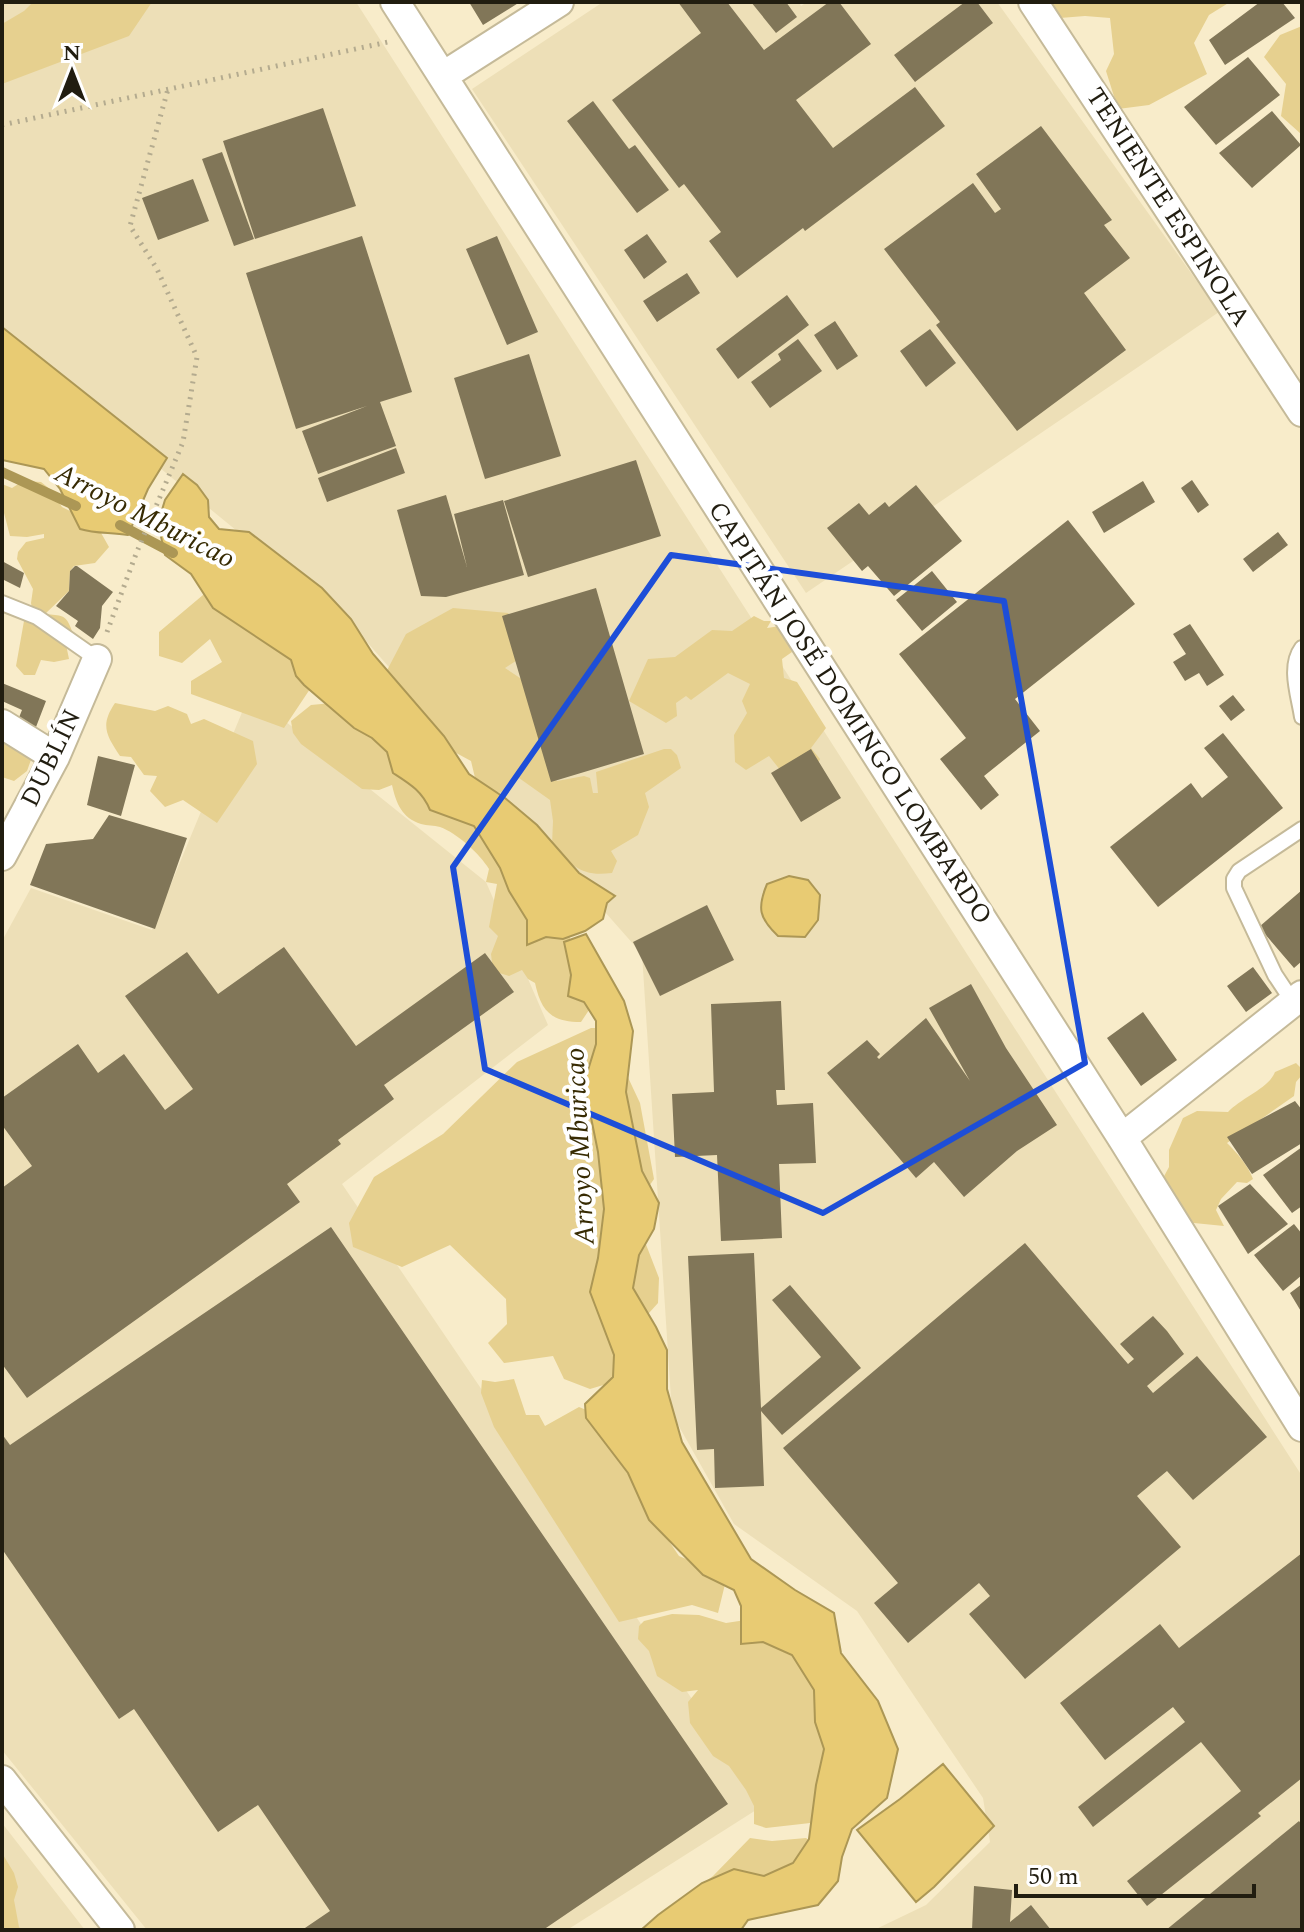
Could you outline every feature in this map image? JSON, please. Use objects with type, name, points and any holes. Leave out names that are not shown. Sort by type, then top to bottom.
[{"type":"street","name":"CAPITÁN JOSÉ DOMINGO LOMBARDO","points":[[395,2],[1122,1138],[1302,1427]]},
{"type":"street","points":[[443,76],[559,2]]},
{"type":"street","name":"TENIENTE ESPINOLA","points":[[1033,2],[1302,412]]},
{"type":"street","name":"DUBLÍN","points":[[2,856],[55,757],[97,659]]},
{"type":"street","points":[[2,724],[55,757]]},
{"type":"street","points":[[1122,1138],[1298,999]]},
{"type":"street","points":[[2,1780],[120,1930]]},
{"type":"lane","points":[[2,603],[37,617],[97,659]]},
{"type":"lane","points":[[1302,648],[1296,656],[1295,679],[1302,717]]},
{"type":"lane","points":[[1298,999],[1275,975],[1234,888],[1234,879],[1239,871],[1302,829]]},
{"type":"path","points":[[2,125],[417,36]]},
{"type":"path","points":[[97,659],[136,554],[183,442],[197,357],[157,269],[130,226],[168,89]]},
{"type":"highlighted area","points":[[671,555],[1004,601],[1085,1063],[823,1213],[485,1069],[453,867]]},
{"type":"shaded area","points":[[2,2],[356,2],[1302,1476],[1302,1930],[874,1930],[926,1905],[990,1842],[983,1798],[857,1611],[734,1524],[672,1414],[642,954],[351,624],[2,339]]},
{"type":"shaded area","points":[[33,2],[152,2],[129,36],[2,84],[2,24]]},
{"type":"shaded area","points":[[603,2],[799,2],[801,6],[807,2],[997,2],[1219,312],[806,593],[472,89]]},
{"type":"shaded area","points":[[1049,2],[1230,2],[1209,15],[1194,43],[1207,74],[1149,105],[1118,109],[1106,71],[1114,54],[1110,18],[1060,18],[1046,6]]},
{"type":"shaded area","points":[[1302,26],[1301,134],[1281,116],[1286,84],[1264,57],[1280,35]]},
{"type":"shaded area","points":[[2,327],[167,458],[148,489],[128,535],[80,529],[60,489],[44,469],[2,460]]},
{"type":"shaded area","points":[[183,474],[197,485],[208,500],[209,517],[219,529],[249,532],[322,588],[351,619],[373,654],[444,736],[469,774],[537,825],[579,873],[615,896],[607,903],[603,919],[585,931],[563,939],[546,937],[527,945],[527,920],[474,826],[430,810],[419,793],[393,773],[387,752],[304,685],[296,676],[291,660],[213,608],[191,574],[165,555],[158,523],[165,500]]},
{"type":"shaded area","points":[[23,481],[41,482],[51,490],[62,507],[96,524],[109,547],[95,563],[74,566],[70,571],[69,591],[45,614],[62,616],[68,621],[72,631],[65,630],[64,635],[69,659],[54,662],[41,660],[35,675],[24,675],[16,666],[24,621],[33,614],[33,589],[17,559],[26,542],[44,538],[44,534],[10,536],[2,511],[2,484],[12,488]]},
{"type":"shaded area","points":[[210,564],[320,674],[284,728],[191,694],[191,681],[222,662],[210,639],[182,663],[159,656],[159,632],[203,595]]},
{"type":"shaded area","points":[[453,608],[508,613],[529,646],[522,657],[505,668],[529,684],[550,773],[557,781],[584,776],[590,778],[593,793],[598,793],[596,772],[664,749],[671,749],[677,755],[681,768],[645,793],[649,807],[638,835],[611,851],[617,861],[612,873],[592,873],[578,868],[552,845],[550,800],[519,778],[500,793],[477,786],[471,761],[423,735],[383,678],[406,634]]},
{"type":"shaded area","points":[[754,616],[771,621],[767,628],[787,625],[792,652],[782,659],[784,678],[797,682],[826,728],[811,748],[820,759],[809,781],[785,776],[769,756],[746,770],[735,762],[734,735],[747,713],[742,701],[750,684],[728,673],[691,700],[686,696],[676,703],[677,716],[666,723],[629,701],[648,659],[675,657],[712,630],[732,631]]},
{"type":"shaded area","points":[[250,693],[486,882],[548,1025],[342,1184],[764,1805],[567,1930],[147,1930],[2,1750],[2,941],[31,888],[152,930]]},
{"type":"shaded area","points":[[115,703],[155,711],[168,706],[187,714],[191,724],[204,719],[253,741],[257,764],[217,823],[183,800],[165,807],[150,791],[157,776],[144,775],[131,757],[120,756],[111,742],[106,724]]},
{"type":"shaded area","points":[[332,703],[387,720],[569,933],[575,965],[588,985],[589,1010],[581,1022],[562,1020],[549,1013],[540,1001],[535,983],[522,970],[509,976],[493,971],[491,954],[498,936],[489,927],[497,884],[486,882],[489,869],[474,851],[447,830],[409,818],[398,804],[392,785],[379,790],[362,789],[301,744],[293,733],[291,721],[311,705]]},
{"type":"shaded area","points":[[2,709],[23,725],[32,757],[27,771],[14,781],[2,777]]},
{"type":"shaded area","points":[[789,876],[808,880],[820,895],[818,920],[805,937],[778,936],[767,924],[762,912],[767,884]]},
{"type":"shaded area","points":[[586,934],[624,1001],[633,1031],[626,1092],[642,1171],[659,1203],[654,1229],[639,1255],[633,1288],[667,1350],[667,1389],[682,1442],[751,1559],[834,1613],[841,1653],[878,1701],[898,1749],[887,1798],[852,1829],[838,1881],[818,1905],[748,1920],[741,1930],[641,1930],[702,1883],[734,1869],[764,1876],[793,1863],[809,1839],[824,1749],[815,1722],[814,1690],[792,1655],[763,1642],[741,1644],[741,1606],[734,1590],[703,1575],[649,1520],[628,1473],[586,1418],[585,1404],[613,1377],[614,1355],[590,1292],[604,1209],[598,1152],[584,1083],[596,1044],[596,1021],[584,1002],[568,996],[571,975],[564,942]]},
{"type":"shaded area","points":[[591,1028],[612,1028],[617,1054],[640,1103],[654,1179],[639,1201],[640,1229],[659,1278],[658,1303],[640,1323],[637,1375],[590,1389],[564,1379],[553,1356],[504,1363],[488,1343],[507,1324],[506,1299],[450,1245],[402,1267],[353,1247],[349,1223],[374,1177],[443,1134],[517,1062]]},
{"type":"shaded area","points":[[1296,1063],[1302,1069],[1302,1075],[1296,1082],[1294,1096],[1227,1143],[1253,1179],[1247,1183],[1237,1182],[1221,1199],[1216,1210],[1224,1226],[1194,1223],[1181,1226],[1162,1180],[1169,1167],[1169,1150],[1183,1118],[1197,1111],[1228,1112],[1267,1083],[1275,1072]]},
{"type":"shaded area","points":[[514,1379],[526,1415],[539,1415],[545,1426],[579,1407],[606,1418],[642,1501],[679,1556],[727,1576],[718,1613],[692,1605],[619,1622],[494,1427],[481,1393],[482,1380],[495,1382]]},
{"type":"shaded area","points":[[672,1614],[699,1615],[726,1623],[759,1618],[840,1707],[819,1822],[766,1828],[754,1824],[754,1806],[746,1790],[729,1766],[713,1756],[690,1723],[688,1702],[698,1690],[682,1692],[657,1676],[649,1651],[638,1639],[639,1626],[644,1621]]},
{"type":"shaded area","points":[[943,1764],[994,1826],[916,1902],[857,1830]]},
{"type":"shaded area","points":[[2,1823],[85,1930],[2,1930]]},
{"type":"shaded area","points":[[750,1838],[772,1841],[806,1838],[813,1843],[760,1913],[736,1930],[641,1930],[713,1876]]},
{"type":"shaded area","points":[[2,1853],[18,1887],[14,1900],[22,1930],[2,1930]]},
{"type":"building","points":[[469,2],[520,2],[483,25]]},
{"type":"building","points":[[678,2],[727,2],[764,50],[829,2],[839,2],[871,44],[796,100],[833,148],[915,87],[945,126],[737,278],[709,241],[721,232],[684,184],[679,188],[612,100],[701,33]]},
{"type":"building","points":[[751,2],[786,2],[797,17],[776,33]]},
{"type":"building","points":[[965,2],[977,2],[993,23],[915,82],[894,55]]},
{"type":"building","points":[[1260,2],[1282,2],[1295,18],[1225,65],[1209,40]]},
{"type":"building","points":[[1248,57],[1280,95],[1216,145],[1184,107]]},
{"type":"building","points":[[593,101],[629,149],[635,145],[669,190],[637,213],[567,121]]},
{"type":"building","points":[[323,108],[356,206],[255,239],[223,141]]},
{"type":"building","points":[[1272,111],[1301,145],[1252,188],[1219,153]]},
{"type":"building","points":[[1041,126],[1112,220],[1104,225],[1130,258],[1084,293],[1126,350],[1017,431],[936,325],[940,322],[884,249],[973,183],[995,213],[1001,209],[976,174]]},
{"type":"building","points":[[222,152],[254,239],[234,246],[202,159]]},
{"type":"building","points":[[193,179],[209,221],[158,240],[142,198]]},
{"type":"building","points":[[647,234],[667,262],[644,279],[624,250]]},
{"type":"building","points":[[362,236],[412,392],[380,402],[396,446],[318,474],[302,431],[367,406],[296,429],[246,273]]},
{"type":"building","points":[[497,236],[538,332],[507,345],[466,249]]},
{"type":"building","points":[[687,273],[700,293],[657,322],[643,301]]},
{"type":"building","points":[[787,295],[809,325],[738,379],[716,349]]},
{"type":"building","points":[[835,321],[858,356],[837,370],[814,335]]},
{"type":"building","points":[[930,329],[956,363],[926,387],[900,351]]},
{"type":"building","points":[[798,339],[822,371],[770,408],[751,382],[781,360],[778,354]]},
{"type":"building","points":[[529,354],[561,456],[485,479],[454,378]]},
{"type":"building","points":[[396,448],[405,473],[327,502],[318,478]]},
{"type":"building","points":[[636,460],[661,536],[528,577],[504,501]]},
{"type":"building","points":[[1192,480],[1209,505],[1198,513],[1181,488]]},
{"type":"building","points":[[1143,481],[1155,502],[1104,533],[1092,512]]},
{"type":"building","points":[[916,485],[962,541],[894,596],[868,566],[862,571],[827,528],[859,503],[869,515],[885,502],[889,507]]},
{"type":"building","points":[[446,495],[467,567],[454,514],[503,500],[524,575],[446,597],[421,596],[397,510]]},
{"type":"building","points":[[1068,520],[1135,604],[1015,699],[1040,731],[984,776],[999,795],[981,810],[940,759],[966,738],[899,654]]},
{"type":"building","points":[[1278,532],[1288,545],[1253,572],[1243,559]]},
{"type":"building","points":[[2,561],[24,573],[20,588],[2,579]]},
{"type":"building","points":[[75,566],[113,592],[102,606],[100,628],[93,639],[75,626],[78,621],[56,606],[69,591],[70,571]]},
{"type":"building","points":[[932,571],[957,602],[922,631],[896,600]]},
{"type":"building","points":[[596,588],[644,754],[551,782],[502,616]]},
{"type":"building","points":[[1190,624],[1224,675],[1207,686],[1199,673],[1185,681],[1173,662],[1186,654],[1173,634]]},
{"type":"building","points":[[2,683],[46,701],[36,727],[18,720],[22,710],[2,701]]},
{"type":"building","points":[[1233,695],[1245,710],[1231,721],[1219,706]]},
{"type":"building","points":[[1223,733],[1283,808],[1158,907],[1110,847],[1191,783],[1202,798],[1228,777],[1204,748]]},
{"type":"building","points":[[811,749],[841,798],[801,822],[771,773]]},
{"type":"building","points":[[98,756],[135,765],[121,816],[87,805]]},
{"type":"building","points":[[109,815],[187,838],[155,929],[30,885],[46,844],[93,839]]},
{"type":"building","points":[[1302,890],[1302,961],[1294,968],[1259,927]]},
{"type":"building","points":[[707,905],[734,960],[660,996],[633,942]]},
{"type":"building","points":[[284,947],[356,1046],[485,953],[514,992],[384,1085],[394,1099],[338,1140],[341,1144],[287,1184],[300,1202],[27,1398],[2,1364],[2,1188],[32,1166],[2,1125],[2,1098],[78,1044],[98,1073],[124,1054],[165,1110],[193,1089],[125,996],[187,952],[218,994]]},
{"type":"building","points":[[1253,967],[1272,993],[1246,1012],[1227,986]]},
{"type":"building","points":[[971,984],[1006,1048],[1057,1125],[1017,1151],[964,1197],[934,1162],[916,1178],[827,1073],[867,1040],[880,1054],[879,1059],[926,1018],[970,1081],[929,1008]]},
{"type":"building","points":[[781,1001],[785,1090],[776,1090],[777,1105],[813,1103],[816,1163],[779,1164],[782,1238],[721,1241],[717,1155],[675,1157],[672,1094],[714,1092],[711,1004]]},
{"type":"building","points":[[1143,1012],[1177,1060],[1141,1086],[1107,1038]]},
{"type":"building","points":[[1295,1101],[1302,1110],[1302,1143],[1252,1174],[1227,1137]]},
{"type":"building","points":[[1302,1147],[1302,1206],[1292,1213],[1263,1175]]},
{"type":"building","points":[[1250,1184],[1288,1224],[1248,1254],[1218,1206]]},
{"type":"building","points":[[1294,1224],[1302,1234],[1302,1275],[1283,1291],[1254,1255]]},
{"type":"building","points":[[331,1227],[728,1804],[543,1930],[302,1930],[330,1911],[258,1805],[218,1832],[134,1709],[119,1719],[2,1549],[2,1434],[10,1445]]},
{"type":"building","points":[[1025,1243],[1128,1364],[1134,1359],[1120,1344],[1153,1316],[1167,1331],[1184,1354],[1147,1386],[1153,1393],[1197,1356],[1267,1437],[1193,1500],[1167,1471],[1137,1496],[1181,1547],[1025,1679],[969,1614],[990,1596],[979,1583],[908,1643],[874,1603],[898,1583],[783,1448]]},
{"type":"building","points":[[754,1253],[761,1408],[821,1357],[772,1300],[790,1285],[861,1368],[782,1435],[761,1411],[764,1486],[715,1488],[714,1449],[697,1450],[688,1256]]},
{"type":"building","points":[[1302,1284],[1302,1313],[1290,1293]]},
{"type":"building","points":[[1302,1553],[1302,1778],[1258,1813],[1261,1816],[1147,1906],[1127,1881],[1241,1791],[1201,1742],[1093,1827],[1078,1807],[1185,1722],[1173,1707],[1105,1760],[1060,1703],[1160,1624],[1179,1648]]},
{"type":"building","points":[[1299,1821],[1302,1825],[1302,1930],[1166,1930]]},
{"type":"building","points":[[974,1886],[1012,1890],[1010,1922],[1031,1905],[1051,1930],[972,1930]]},
{"type":"waterway","name":"Arroyo Mburicao","points":[[2,472],[76,506]]},
{"type":"waterway","name":"Arroyo Mburicao","points":[[120,525],[173,553]]}]
